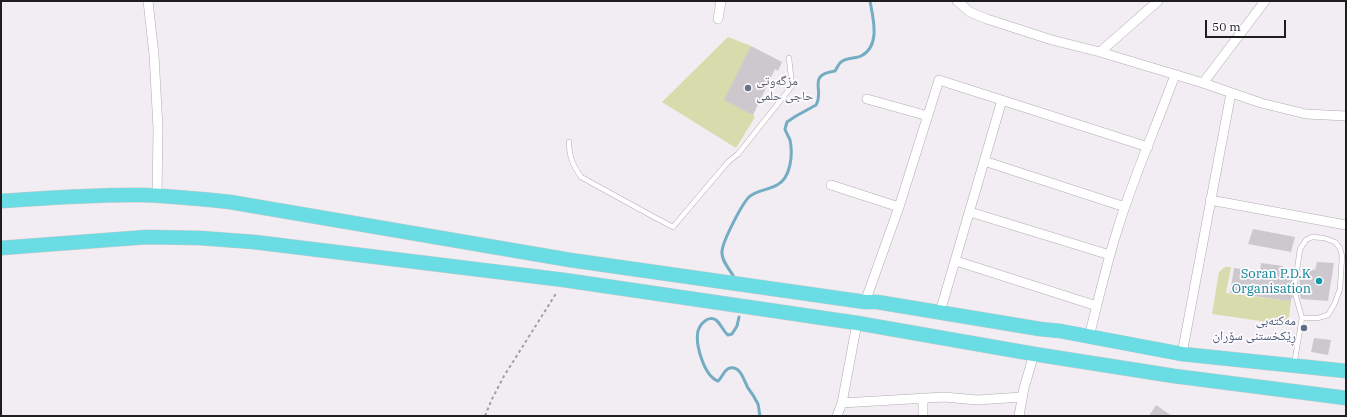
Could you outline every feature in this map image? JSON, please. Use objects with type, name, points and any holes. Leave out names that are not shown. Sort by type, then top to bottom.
[{"type":"main road","points":[[1,200],[111,195],[157,196],[230,202],[570,260],[865,302],[877,302],[1182,354],[1346,371]]},
{"type":"main road","points":[[1,248],[126,238],[160,237],[200,238],[262,243],[564,280],[857,323],[1034,354],[1174,376],[1346,398]]},
{"type":"main road","points":[[564,280],[570,260]]},
{"type":"street","points":[[148,1],[154,55],[158,128],[157,196]]},
{"type":"street","points":[[718,19],[721,1]]},
{"type":"street","points":[[956,1],[970,12],[987,19],[1052,40],[1100,52],[1203,83],[1261,103],[1306,114],[1346,116]]},
{"type":"street","points":[[1100,52],[1158,1]]},
{"type":"street","points":[[1203,83],[1266,1]]},
{"type":"street","points":[[1089,337],[1110,255],[1125,207],[1175,75]]},
{"type":"street","points":[[865,302],[899,207],[940,80],[1148,147]]},
{"type":"street","points":[[1182,354],[1231,93]]},
{"type":"street","points":[[867,99],[928,116]]},
{"type":"street","points":[[940,312],[1002,100]]},
{"type":"street","points":[[984,161],[1125,207]]},
{"type":"street","points":[[831,185],[899,207]]},
{"type":"street","points":[[1210,200],[1346,225]]},
{"type":"street","points":[[970,212],[1110,255]]},
{"type":"street","points":[[956,261],[1097,306]]},
{"type":"street","points":[[837,416],[842,403],[857,323]]},
{"type":"street","points":[[1019,416],[1022,397],[1034,354]]},
{"type":"street","points":[[842,403],[944,397],[977,400],[1022,397]]},
{"type":"street","points":[[923,398],[923,416]]},
{"type":"lane","points":[[569,142],[569,153],[581,177],[673,227],[728,162],[738,154],[792,86],[789,58]]},
{"type":"lane","points":[[1294,366],[1302,318],[1295,292],[1300,249],[1306,240],[1312,237],[1324,238],[1335,242],[1340,248],[1342,256],[1340,289],[1334,306],[1328,315],[1318,318],[1302,318]]},
{"type":"path","points":[[486,416],[492,399],[504,376],[564,280]]},
{"type":"green space","points":[[728,37],[751,46],[743,63],[753,115],[755,117],[736,148],[662,102]]},
{"type":"green space","points":[[1225,267],[1231,267],[1226,293],[1291,301],[1288,325],[1212,314],[1219,272]]},
{"type":"building","name":"مزگەوتی حاجی حلمی","points":[[751,46],[782,62],[778,71],[775,69],[753,115],[724,100]]},
{"type":"building","points":[[1253,229],[1295,237],[1291,252],[1248,244]]},
{"type":"building","name":"Soran P.D.K Organisation","points":[[1317,262],[1334,263],[1328,301],[1301,299],[1299,292],[1300,277],[1307,277],[1309,269],[1315,270]]},
{"type":"building","points":[[1261,263],[1283,266],[1281,274],[1292,276],[1291,293],[1293,298],[1291,298],[1291,301],[1230,293],[1234,268],[1260,272]]},
{"type":"building","points":[[1314,338],[1331,340],[1328,355],[1311,352]]},
{"type":"building","points":[[1156,405],[1172,416],[1149,416]]},
{"type":"waterway","points":[[734,277],[724,262],[722,255],[725,240],[733,223],[749,197],[755,193],[777,185],[782,182],[785,177],[791,159],[790,140],[785,129],[787,122],[816,105],[819,94],[818,84],[821,76],[835,71],[842,61],[861,56],[871,46],[874,23],[870,1]]},
{"type":"waterway","points":[[739,317],[737,326],[732,334],[728,335],[716,320],[706,320],[698,331],[697,337],[699,351],[709,373],[718,381],[728,369],[737,369],[758,404],[760,416]]},
{"type":"place","name":"مزگەوتی حاجی حلمی","points":[[748,88]]},
{"type":"place","name":"Soran P.D.K Organisation","points":[[1319,281]]},
{"type":"place","name":"مەکتەبی ڕێکخستنی سۆران","points":[[1304,328]]}]
